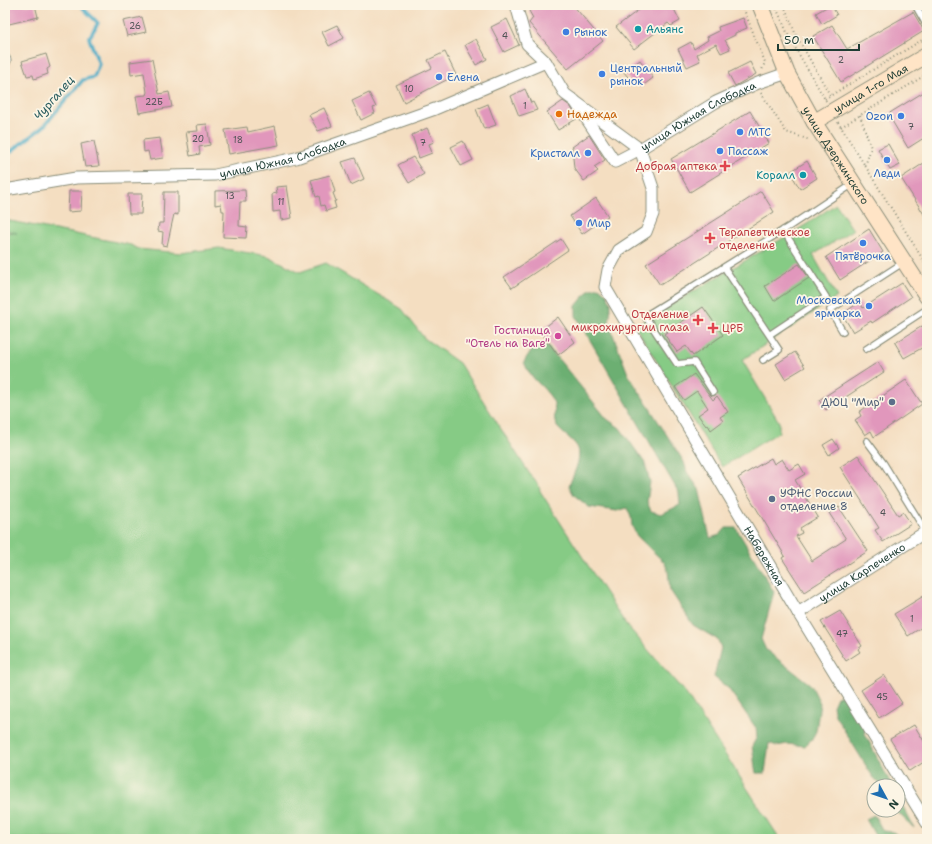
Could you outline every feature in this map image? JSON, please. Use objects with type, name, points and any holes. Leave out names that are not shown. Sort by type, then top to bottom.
[{"type":"main road","name":"улица Дзержинского","points":[[760,5],[787,73],[814,122],[927,297]]},
{"type":"main road","name":"улица 1-го Мая","points":[[814,122],[828,105],[927,54]]},
{"type":"street","name":"улица Южная Слободка","points":[[516,5],[527,44],[546,62],[566,94],[640,148],[716,102],[758,82],[787,73]]},
{"type":"street","name":"улица Южная Слободка","points":[[5,190],[76,178],[215,175],[296,158],[435,109],[546,62]]},
{"type":"street","points":[[574,100],[615,162],[640,148]]},
{"type":"street","name":"Набережная","points":[[640,148],[653,188],[654,214],[646,232],[619,250],[608,270],[604,287],[798,613],[927,823]]},
{"type":"street","name":"улица Карпеченко","points":[[798,613],[926,532]]},
{"type":"lane","points":[[915,5],[927,26]]},
{"type":"lane","points":[[713,392],[694,362],[677,364],[645,316],[854,184]]},
{"type":"lane","points":[[769,335],[826,297],[783,230]]},
{"type":"lane","points":[[843,332],[830,310],[904,262]]},
{"type":"lane","points":[[724,266],[779,350],[763,360]]},
{"type":"lane","points":[[866,349],[927,309]]},
{"type":"lane","points":[[867,441],[884,464],[926,532]]},
{"type":"path","points":[[775,5],[790,40],[841,127],[927,266]]},
{"type":"path","points":[[784,5],[796,35],[830,95],[828,105]]},
{"type":"path","points":[[830,95],[927,36]]},
{"type":"path","points":[[841,127],[927,74]]},
{"type":"path","points":[[860,115],[871,148],[865,166]]},
{"type":"green space","name":"ЦРБ","points":[[836,204],[853,230],[813,255],[837,297],[742,360],[779,422],[779,432],[722,467],[635,326],[807,224]]},
{"type":"green space","points":[[5,220],[131,245],[138,249],[181,253],[219,248],[268,256],[300,272],[326,263],[402,309],[424,338],[459,363],[529,473],[539,486],[540,491],[625,623],[686,694],[780,839],[5,839],[5,232],[17,233],[6,230]]},
{"type":"green space","points":[[599,287],[607,294],[611,304],[609,324],[628,374],[684,462],[687,472],[699,489],[710,538],[720,535],[726,528],[736,528],[774,592],[761,639],[766,650],[811,685],[820,703],[816,731],[812,739],[805,746],[787,744],[777,746],[769,743],[765,773],[756,773],[752,746],[757,737],[756,728],[728,688],[714,677],[721,648],[718,640],[693,625],[670,590],[668,570],[664,562],[637,536],[632,526],[631,517],[627,508],[617,511],[589,507],[574,495],[569,486],[577,465],[579,454],[578,449],[576,445],[556,425],[554,402],[530,373],[524,362],[533,349],[538,346],[547,345],[607,419],[620,428],[645,463],[650,482],[647,502],[651,511],[661,514],[680,505],[679,493],[576,316],[576,306],[589,290]]},
{"type":"green space","points":[[845,694],[864,714],[865,734],[888,778],[873,777],[835,715],[833,706],[837,697]]},
{"type":"green space","points":[[906,812],[914,828],[903,818],[906,818]]},
{"type":"green space","points":[[876,818],[883,831],[893,832],[900,837],[900,839],[877,839],[866,819]]},
{"type":"building","points":[[13,5],[35,5],[38,17],[5,25],[5,7]]},
{"type":"building","name":"Рынок","points":[[536,5],[573,5],[603,41],[568,69],[529,23],[533,18],[529,11]]},
{"type":"building","name":"Альянс","points":[[645,5],[672,5],[680,21],[671,26],[668,23],[634,49],[616,27]]},
{"type":"building","points":[[830,5],[837,15],[822,24],[816,13]]},
{"type":"building","points":[[913,12],[924,31],[841,82],[813,36],[832,25],[847,49]]},
{"type":"building","points":[[142,17],[146,32],[127,36],[123,21]]},
{"type":"building","points":[[743,18],[747,28],[735,33],[735,35],[725,40],[730,49],[721,53],[716,44],[697,54],[700,61],[687,67],[678,49],[691,42],[694,49],[708,40],[707,37],[719,31],[718,27]]},
{"type":"building","points":[[507,19],[519,45],[504,52],[491,27]]},
{"type":"building","points":[[337,25],[344,38],[329,46],[322,32]]},
{"type":"building","points":[[476,39],[487,59],[476,65],[465,45]]},
{"type":"building","points":[[445,52],[456,75],[404,102],[396,85],[432,68],[428,60]]},
{"type":"building","points":[[46,54],[50,67],[47,69],[48,74],[34,79],[33,75],[27,76],[22,61]]},
{"type":"building","points":[[152,59],[159,94],[169,92],[172,107],[139,113],[136,96],[146,95],[147,92],[144,73],[131,75],[130,62]]},
{"type":"building","points":[[640,60],[653,78],[641,87],[637,82],[634,85],[624,72]]},
{"type":"building","points":[[750,62],[756,74],[735,86],[728,73]]},
{"type":"building","points":[[525,89],[531,103],[533,102],[537,110],[519,116],[511,96]]},
{"type":"building","points":[[927,90],[927,136],[908,148],[888,114]]},
{"type":"building","points":[[369,93],[376,107],[373,108],[375,113],[361,120],[352,101]]},
{"type":"building","points":[[563,101],[570,106],[578,118],[558,130],[547,112]]},
{"type":"building","points":[[488,104],[496,125],[484,129],[476,109]]},
{"type":"building","points":[[324,108],[332,126],[318,131],[309,115]]},
{"type":"building","name":"Пассаж","points":[[750,111],[769,143],[690,192],[671,159]]},
{"type":"building","points":[[207,124],[210,145],[199,147],[200,154],[190,156],[186,132],[198,131],[197,125]]},
{"type":"building","points":[[275,126],[279,145],[229,154],[225,130],[247,127],[248,132]]},
{"type":"building","points":[[427,128],[434,142],[429,144],[432,153],[419,158],[412,135]]},
{"type":"building","name":"Кристалл","points":[[589,135],[605,160],[594,167],[598,171],[584,181],[574,168],[572,147]]},
{"type":"building","points":[[160,138],[163,158],[150,160],[148,151],[144,152],[143,140]]},
{"type":"building","points":[[94,141],[99,166],[85,167],[81,144]]},
{"type":"building","points":[[463,141],[473,160],[461,166],[451,147]]},
{"type":"building","points":[[888,144],[900,165],[890,170],[878,149]]},
{"type":"building","points":[[413,157],[424,174],[409,183],[398,165]]},
{"type":"building","points":[[355,158],[364,179],[351,185],[342,162]]},
{"type":"building","name":"Коралл","points":[[807,161],[817,178],[800,189],[790,172]]},
{"type":"building","points":[[927,161],[927,219],[901,178]]},
{"type":"building","points":[[330,175],[335,192],[333,193],[336,201],[334,201],[336,208],[326,211],[324,205],[321,206],[319,196],[316,197],[311,180]]},
{"type":"building","points":[[287,186],[292,218],[281,220],[280,211],[273,212],[272,194],[277,193],[276,187]]},
{"type":"building","points":[[245,190],[246,202],[240,202],[239,226],[247,227],[246,238],[223,237],[224,211],[222,211],[221,204],[215,205],[215,191]]},
{"type":"building","points":[[69,191],[82,191],[81,211],[68,212]]},
{"type":"building","name":"Терапевтическое отделение","points":[[761,191],[774,212],[660,285],[646,264]]},
{"type":"building","points":[[164,192],[178,192],[178,215],[174,214],[167,246],[162,245],[163,232],[158,231],[159,223],[163,223]]},
{"type":"building","points":[[128,194],[142,194],[141,214],[129,214]]},
{"type":"building","points":[[596,198],[608,216],[582,234],[570,216]]},
{"type":"building","points":[[869,229],[883,252],[840,280],[826,257]]},
{"type":"building","points":[[561,239],[568,250],[512,288],[504,277]]},
{"type":"building","points":[[799,264],[809,278],[774,301],[765,286]]},
{"type":"building","points":[[902,283],[911,297],[872,323],[871,321],[853,332],[842,314],[860,302],[863,308]]},
{"type":"building","name":"Отделение микрохирургии глаза","points":[[703,307],[723,335],[693,356],[686,346],[677,352],[664,334]]},
{"type":"building","name":"Гостиница \"Отель на Ваге\"","points":[[558,317],[575,342],[558,355],[540,331]]},
{"type":"building","points":[[927,323],[927,345],[904,358],[895,343]]},
{"type":"building","points":[[795,352],[805,367],[785,379],[776,364]]},
{"type":"building","points":[[878,362],[884,372],[826,410],[819,400]]},
{"type":"building","points":[[694,374],[713,400],[717,396],[728,412],[720,417],[723,421],[711,430],[698,415],[708,408],[697,391],[684,400],[675,387]]},
{"type":"building","points":[[906,380],[922,404],[874,437],[871,431],[865,435],[855,420],[861,416],[859,412]]},
{"type":"building","points":[[833,439],[839,448],[829,455],[823,445]]},
{"type":"building","points":[[858,455],[898,515],[903,512],[911,524],[883,542],[875,530],[879,528],[840,467]]},
{"type":"building","points":[[771,458],[774,464],[782,459],[789,470],[799,464],[805,474],[795,480],[818,517],[800,528],[802,533],[796,536],[812,561],[846,539],[829,513],[839,507],[868,551],[804,592],[782,558],[785,556],[738,478]]},
{"type":"building","points":[[927,594],[927,624],[908,636],[894,614]]},
{"type":"building","points":[[840,611],[862,646],[858,649],[860,652],[846,661],[821,622]]},
{"type":"building","points":[[884,675],[902,703],[879,718],[861,690]]},
{"type":"building","points":[[914,725],[927,746],[927,760],[910,771],[890,739]]},
{"type":"waterway","name":"Чургалец","points":[[5,158],[10,152],[43,127],[83,80],[94,77],[99,64],[89,38],[98,23],[83,8],[83,5]]},
{"type":"place","name":"Альянс","points":[[638,29]]},
{"type":"place","name":"Рынок","points":[[566,32]]},
{"type":"place","name":"Центральный рынок","points":[[602,74]]},
{"type":"place","name":"Елена","points":[[439,77]]},
{"type":"place","name":"Надежда","points":[[559,114]]},
{"type":"place","name":"Ozon","points":[[901,116]]},
{"type":"place","name":"МТС","points":[[740,132]]},
{"type":"place","name":"Пассаж","points":[[720,151]]},
{"type":"place","name":"Кристалл","points":[[588,153]]},
{"type":"place","name":"Леди","points":[[887,160]]},
{"type":"place","name":"Добрая аптека","points":[[725,166]]},
{"type":"place","name":"Коралл","points":[[803,175]]},
{"type":"place","name":"Мир","points":[[579,223]]},
{"type":"place","name":"Терапевтическое отделение","points":[[710,238]]},
{"type":"place","name":"Пятёрочка","points":[[863,243]]},
{"type":"place","name":"Московская ярмарка","points":[[869,306]]},
{"type":"place","name":"Отделение микрохирургии глаза","points":[[698,320]]},
{"type":"place","name":"ЦРБ","points":[[713,328]]},
{"type":"place","name":"Гостиница \"Отель на Ваге\"","points":[[558,336]]},
{"type":"place","name":"ДЮЦ \"Мир\"","points":[[892,402]]},
{"type":"place","name":"УФНС России отделение 8","points":[[772,499]]}]
